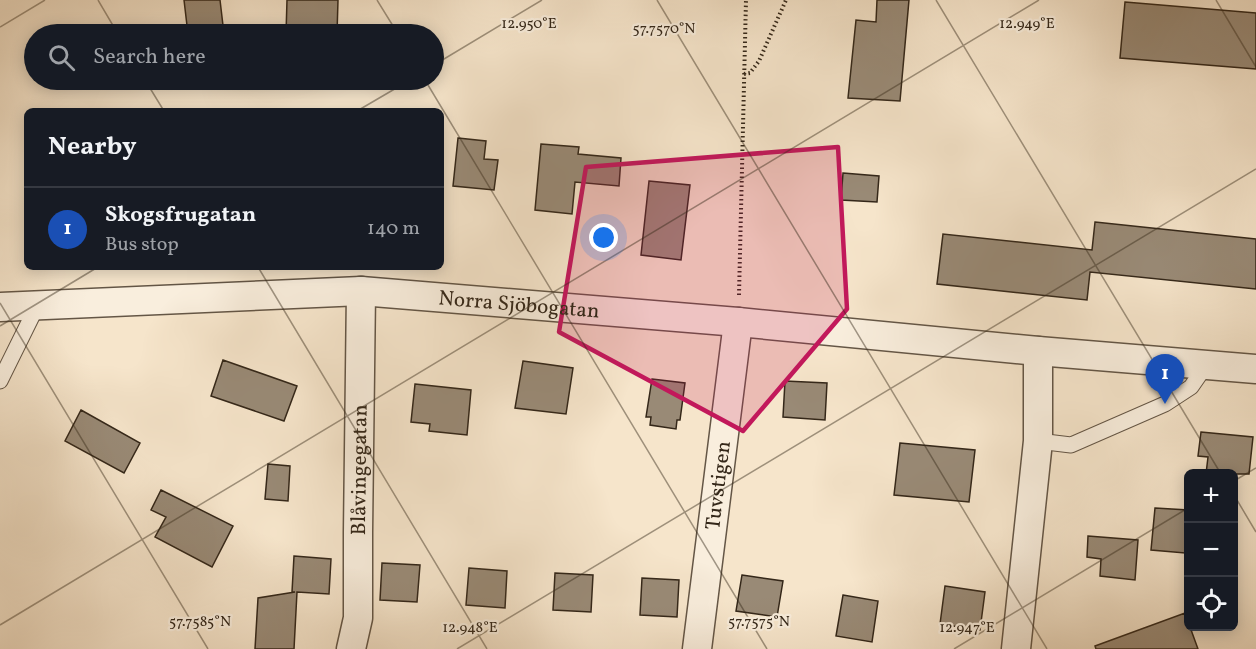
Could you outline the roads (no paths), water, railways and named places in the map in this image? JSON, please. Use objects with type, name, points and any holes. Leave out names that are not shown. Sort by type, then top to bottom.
[{"type":"street","name":"Norra Sjöbogatan","points":[[0,307],[361,291],[738,322],[1256,369]]},
{"type":"street","name":"Blåvingegatan","points":[[351,649],[358,618],[361,291]]},
{"type":"street","name":"Tuvstigen","points":[[697,649],[738,322]]},
{"type":"street","points":[[1016,649],[1038,441],[1038,351]]},
{"type":"lane","points":[[0,381],[37,306]]},
{"type":"lane","points":[[1038,441],[1071,445],[1165,404],[1191,387],[1207,364]]},
{"type":"place","name":"Skogsfrugatan","points":[[1165,404]]}]
